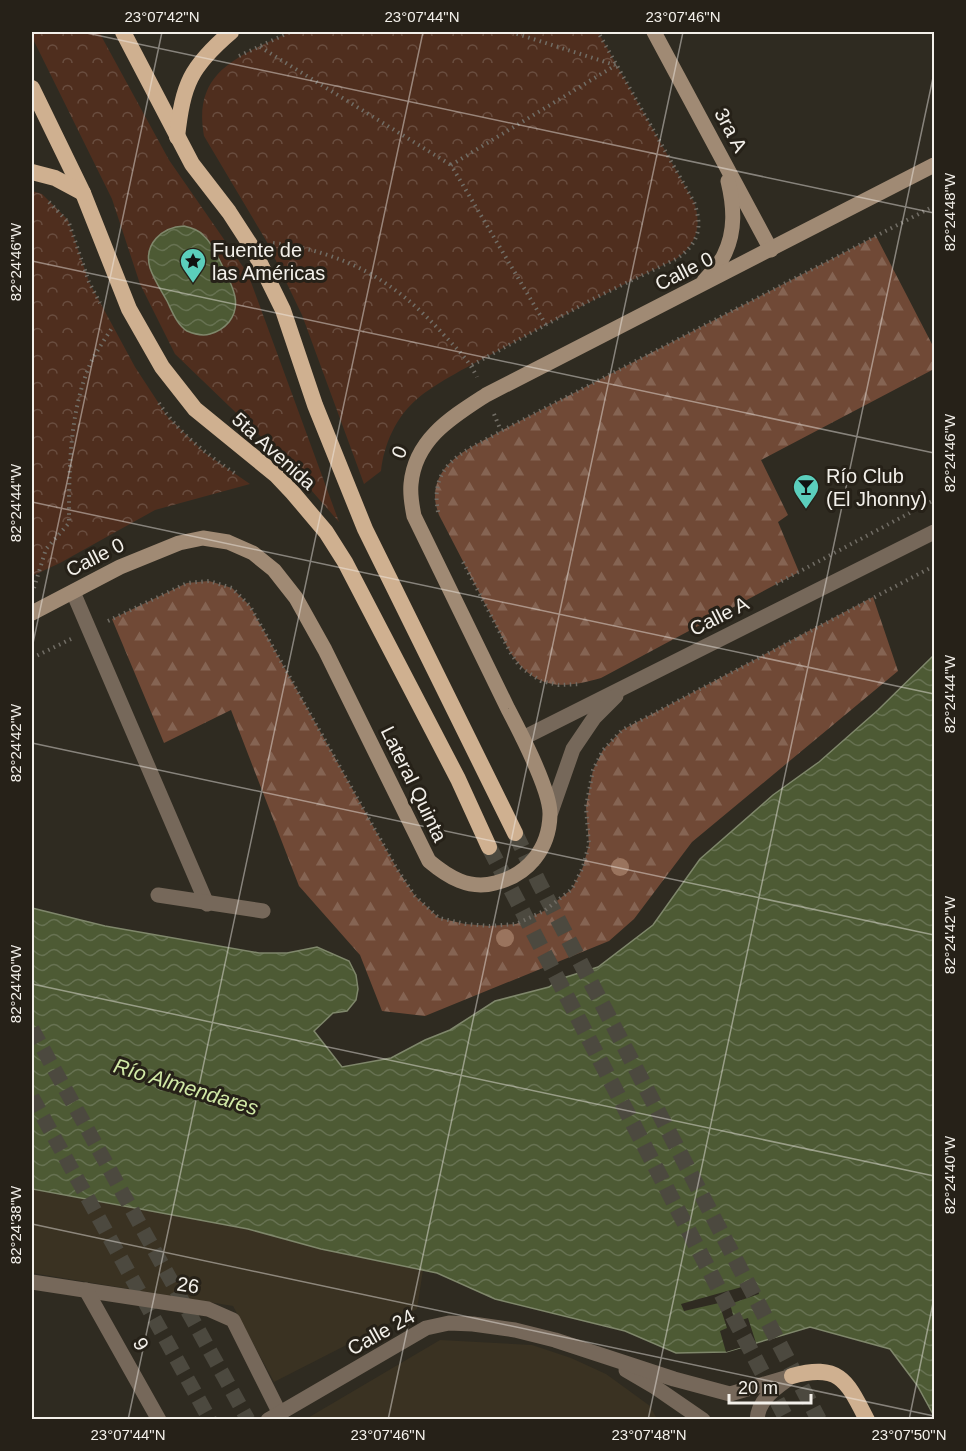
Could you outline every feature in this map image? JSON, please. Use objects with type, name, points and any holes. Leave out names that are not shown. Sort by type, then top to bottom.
[{"type":"highway","name":"5ta Avenida","points":[[123,32],[192,164],[229,212],[253,249],[283,310],[315,405],[365,529],[515,832]]},
{"type":"highway","points":[[177,137],[180,109],[186,86],[195,68],[208,51],[231,32]]},
{"type":"highway","name":"5ta Avenida","points":[[32,88],[82,193],[129,309],[162,367],[195,409],[276,475],[326,532],[345,562],[458,779],[489,848]]},
{"type":"highway","points":[[32,172],[55,178],[82,193]]},
{"type":"highway","points":[[792,1376],[820,1371],[839,1376],[847,1384],[867,1419]]},
{"type":"main road","name":"3ra A","points":[[654,32],[771,250]]},
{"type":"main road","points":[[700,286],[724,256],[733,227],[734,204],[722,158]]},
{"type":"main road","name":"Calle 0","points":[[454,416],[486,395],[934,165]]},
{"type":"main road","name":"0","points":[[414,516],[410,485],[414,469],[424,445],[437,429],[454,416]]},
{"type":"main road","name":"Lateral Quinta","points":[[179,543],[203,538],[228,542],[253,553],[274,570],[296,598],[325,650],[429,861],[446,876],[466,884],[488,885],[508,880],[526,869],[540,853],[549,833],[551,812],[546,791],[523,738],[414,516]]},
{"type":"main road","name":"Calle 0","points":[[34,612],[120,567],[179,543]]},
{"type":"street","name":"Calle A","points":[[523,738],[934,532]]},
{"type":"street","points":[[73,592],[207,904]]},
{"type":"street","points":[[551,812],[573,749],[594,718],[624,687]]},
{"type":"street","points":[[158,895],[263,911]]},
{"type":"street","name":"26","points":[[32,1282],[207,1309],[233,1320],[277,1418]]},
{"type":"street","name":"9","points":[[86,1290],[159,1419]]},
{"type":"street","name":"Calle 24","points":[[277,1418],[426,1329],[449,1323],[515,1330],[730,1394],[792,1376]]},
{"type":"street","name":"Calle 24","points":[[595,1352],[655,1387],[703,1419]]},
{"type":"street","points":[[757,1419],[757,1413],[765,1399],[792,1376]]},
{"type":"path","points":[[238,57],[290,32]]},
{"type":"path","points":[[511,32],[616,65]]},
{"type":"path","points":[[472,365],[593,299],[676,259],[687,252],[695,241],[699,228],[694,202],[598,32]]},
{"type":"path","points":[[259,46],[451,165],[546,325]]},
{"type":"path","points":[[451,165],[616,65]]},
{"type":"path","points":[[48,201],[69,223],[88,282],[103,308]]},
{"type":"path","points":[[439,515],[435,496],[439,477],[450,460],[501,431],[934,206]]},
{"type":"path","points":[[272,252],[267,242],[297,246],[333,255],[369,272],[399,291],[425,314],[472,365],[501,431]]},
{"type":"path","points":[[108,317],[119,336]]},
{"type":"path","points":[[34,612],[34,588],[46,549],[69,523],[69,480],[80,393],[92,361],[113,326]]},
{"type":"path","points":[[155,396],[167,416],[205,453],[241,478]]},
{"type":"path","points":[[767,589],[934,501]]},
{"type":"path","points":[[460,557],[520,667],[540,681],[559,685],[590,681]]},
{"type":"shaded area","points":[[32,1189],[248,1229],[321,1249],[423,1270],[417,1309],[274,1382],[233,1306],[32,1273]]},
{"type":"shaded area","points":[[440,1340],[532,1345],[571,1358],[606,1374],[650,1406],[657,1419],[306,1419]]},
{"type":"green space","points":[[32,32],[99,32],[169,160],[248,274],[339,522],[284,459],[175,354],[140,284],[112,199],[32,37]]},
{"type":"green space","points":[[290,32],[598,32],[694,202],[698,219],[693,241],[676,259],[466,368],[417,399],[403,414],[392,432],[381,471],[364,484],[302,315],[267,242],[204,136],[202,114],[205,95],[213,80],[238,58]]},
{"type":"green space","points":[[32,191],[42,194],[68,220],[89,282],[135,367],[167,416],[205,453],[250,484],[155,510],[32,576]]},
{"type":"green space","points":[[876,236],[934,348],[934,369],[761,460],[788,515],[778,522],[799,572],[601,678],[561,685],[539,680],[529,673],[510,652],[439,515],[435,499],[437,484],[449,464],[469,449],[501,431]]},
{"type":"green space","points":[[209,581],[232,588],[250,606],[397,869],[415,896],[439,918],[465,924],[489,926],[516,924],[544,911],[572,889],[583,867],[589,844],[586,807],[593,770],[603,750],[622,730],[873,597],[898,671],[692,842],[634,919],[609,941],[425,1016],[382,1011],[360,955],[299,886],[231,710],[164,743],[112,619],[187,583]]},
{"type":"water","name":"Fuente de las Américas","points":[[184,226],[198,231],[209,242],[216,252],[234,293],[235,307],[229,322],[210,334],[193,333],[180,325],[150,268],[149,251],[156,238],[168,230]]},
{"type":"water","name":"Río Almendares","points":[[934,655],[934,1416],[917,1385],[890,1349],[810,1327],[726,1352],[676,1353],[625,1331],[495,1299],[437,1273],[321,1249],[248,1229],[32,1189],[32,908],[105,926],[259,953],[287,953],[317,947],[349,961],[356,975],[358,989],[356,1000],[347,1011],[333,1013],[314,1031],[342,1067],[391,1058],[450,1030],[495,1001],[549,987],[560,979],[598,967],[653,925],[700,859],[773,795],[819,762],[878,710]]},
{"type":"pier","points":[[756,1283],[759,1294],[730,1304],[735,1322],[748,1318],[756,1343],[726,1352],[720,1331],[727,1328],[719,1303],[684,1311],[681,1304]]},
{"type":"tunnel","points":[[515,833],[819,1420]]},
{"type":"tunnel","points":[[489,847],[787,1420]]},
{"type":"tunnel","points":[[32,1029],[248,1420]]},
{"type":"tunnel","points":[[32,1097],[210,1420]]},
{"type":"place","name":"Fuente de las Américas","points":[[193,284]]},
{"type":"place","name":"Río Club (El Jhonny)","points":[[806,510]]}]
